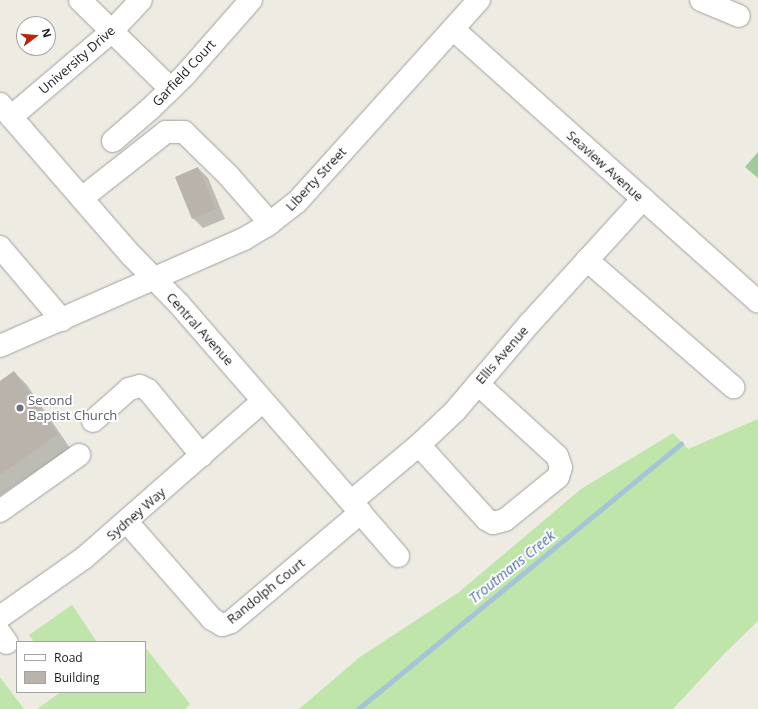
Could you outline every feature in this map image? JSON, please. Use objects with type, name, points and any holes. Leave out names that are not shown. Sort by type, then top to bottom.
[{"type":"street","points":[[80,0],[171,89]]},
{"type":"street","name":"University Drive","points":[[6,110],[112,31],[141,0]]},
{"type":"street","name":"Garfield Court","points":[[112,141],[171,89],[251,0]]},
{"type":"street","name":"Liberty Street","points":[[0,346],[244,239],[270,223],[297,202],[479,0]]},
{"type":"street","points":[[701,0],[739,16]]},
{"type":"street","name":"Seaview Avenue","points":[[453,29],[642,200],[758,302]]},
{"type":"street","name":"Central Avenue","points":[[6,110],[131,255],[179,304],[357,506],[398,556]]},
{"type":"street","points":[[82,198],[166,132],[184,132],[228,175],[270,223]]},
{"type":"street","name":"Ellis Avenue","points":[[357,506],[455,411],[587,260],[642,200]]},
{"type":"street","points":[[0,247],[62,320]]},
{"type":"street","points":[[587,260],[733,387]]},
{"type":"street","points":[[419,445],[486,519],[493,523],[505,520],[558,477],[561,467],[557,456],[478,384]]},
{"type":"street","points":[[92,421],[129,389],[140,386],[148,390],[202,456]]},
{"type":"street","name":"Sydney Way","points":[[0,617],[84,558],[127,522],[263,401]]},
{"type":"street","points":[[0,511],[79,455]]},
{"type":"street","name":"Randolph Court","points":[[127,522],[212,619],[222,625],[231,622],[357,506]]},
{"type":"green space","points":[[758,152],[758,178],[745,167]]},
{"type":"green space","points":[[758,419],[758,621],[724,654],[673,709],[299,709],[360,657],[459,592],[581,489],[673,433],[688,449]]},
{"type":"green space","points":[[72,605],[96,641],[33,641],[29,635]]},
{"type":"green space","points":[[146,648],[190,704],[185,709],[37,709],[60,693],[146,693]]},
{"type":"green space","points":[[0,677],[24,709],[0,709]]},
{"type":"building","points":[[198,167],[216,209],[192,219],[175,177]]},
{"type":"building","name":"Second Baptist Church","points":[[14,371],[58,434],[0,475],[0,381]]},
{"type":"waterway","name":"Troutmans Creek","points":[[358,709],[681,444]]},
{"type":"place","name":"Second Baptist Church","points":[[20,408]]}]
